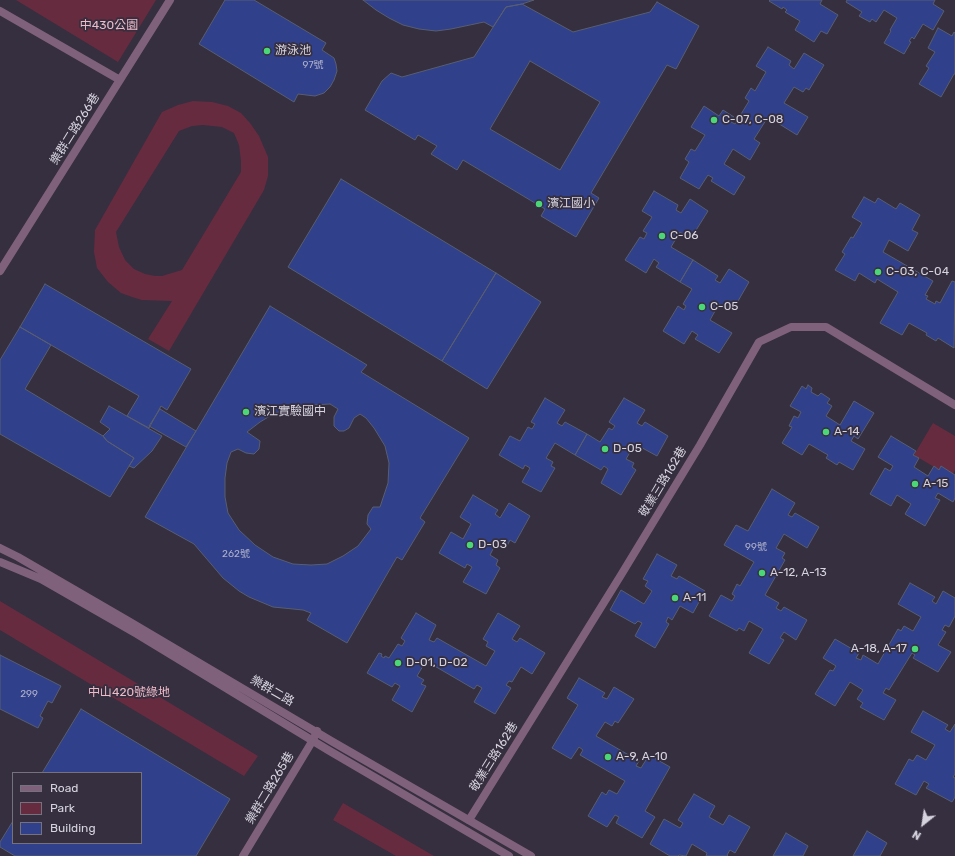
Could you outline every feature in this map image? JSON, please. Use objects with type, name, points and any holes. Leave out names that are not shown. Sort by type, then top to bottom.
[{"type":"street","name":"樂群二路266巷","points":[[0,271],[170,0]]},
{"type":"street","points":[[0,11],[120,80]]},
{"type":"street","name":"敬業三路162巷","points":[[469,820],[700,445],[759,342],[791,327],[826,327],[955,405]]},
{"type":"street","name":"樂群二路","points":[[0,548],[18,557],[531,856]]},
{"type":"street","name":"樂群二路","points":[[0,562],[41,579],[138,634],[509,856]]},
{"type":"street","name":"樂群二路265巷","points":[[243,856],[317,731]]},
{"type":"green space","name":"中430公園","points":[[16,0],[156,0],[118,62]]},
{"type":"green space","points":[[193,101],[212,102],[228,106],[241,113],[259,136],[268,157],[268,176],[264,190],[169,351],[148,339],[172,301],[142,300],[121,293],[108,282],[97,268],[94,252],[95,230],[162,112],[178,105]],"holes":[[[203,125],[222,127],[234,133],[239,145],[241,172],[182,270],[162,276],[155,276],[145,274],[134,269],[125,260],[119,247],[116,232],[179,131],[192,126]]]},
{"type":"green space","points":[[933,423],[955,436],[955,470],[951,477],[914,455]]},
{"type":"green space","name":"中山420號綠地","points":[[0,601],[258,756],[244,776],[0,630]]},
{"type":"green space","points":[[343,803],[434,856],[396,856],[333,820]]},
{"type":"building","name":"游泳池","points":[[225,0],[254,0],[326,43],[322,50],[334,58],[337,71],[330,87],[324,93],[315,96],[298,94],[294,102],[199,44]]},
{"type":"building","points":[[363,0],[534,0],[506,7],[493,27],[484,22],[436,31],[403,25],[376,10]]},
{"type":"building","points":[[822,0],[820,4],[838,15],[827,34],[821,31],[814,42],[795,30],[800,21],[785,12],[787,10],[783,7],[782,9],[769,1]]},
{"type":"building","points":[[847,0],[935,0],[933,4],[944,11],[933,30],[923,24],[914,39],[912,37],[909,41],[911,42],[904,54],[884,43],[897,18],[884,10],[876,22],[872,19],[870,22],[859,16],[862,12],[846,2]]},
{"type":"building","points":[[657,2],[699,26],[676,69],[667,65],[591,193],[599,198],[576,237],[541,216],[545,209],[463,160],[457,170],[431,154],[437,146],[418,135],[415,140],[365,110],[382,81],[391,73],[402,77],[474,57],[506,7],[522,4],[573,32],[650,12]],"holes":[[[530,61],[600,102],[560,170],[490,129]]]},
{"type":"building","points":[[938,28],[952,36],[954,32],[955,33],[955,74],[941,97],[919,84],[929,68],[926,66],[935,52],[928,48]]},
{"type":"building","name":"C-07, C-08","points":[[768,47],[791,61],[789,65],[794,69],[804,53],[824,65],[809,90],[806,88],[803,92],[794,87],[784,103],[808,117],[797,135],[768,117],[754,139],[760,143],[750,160],[733,149],[724,164],[745,177],[734,195],[711,181],[713,178],[708,175],[699,189],[680,178],[689,162],[685,159],[691,149],[695,151],[705,135],[691,127],[704,106],[719,116],[723,110],[734,117],[731,122],[735,124],[749,101],[745,98],[751,88],[755,91],[766,72],[756,66]]},
{"type":"building","points":[[341,179],[496,273],[442,361],[288,267]]},
{"type":"building","name":"C-06","points":[[654,191],[678,205],[676,210],[681,213],[690,199],[708,211],[693,235],[689,233],[687,237],[680,232],[671,247],[693,260],[680,282],[656,267],[659,263],[654,259],[646,273],[625,260],[640,237],[644,239],[647,233],[643,231],[652,217],[642,211]]},
{"type":"building","name":"C-03, C-04","points":[[864,197],[875,203],[878,198],[896,209],[900,203],[920,215],[912,230],[918,233],[908,251],[889,240],[883,252],[933,281],[925,295],[928,296],[926,299],[935,304],[936,301],[940,303],[952,281],[955,282],[954,348],[938,338],[936,341],[926,335],[927,333],[909,323],[902,335],[880,323],[898,292],[877,279],[875,283],[859,273],[855,281],[835,270],[845,254],[842,252],[862,223],[852,217]]},
{"type":"building","name":"C-05","points":[[693,260],[718,276],[715,280],[720,283],[729,269],[749,282],[734,308],[730,305],[727,309],[719,304],[710,320],[732,333],[719,353],[695,339],[698,335],[692,331],[684,344],[663,331],[678,306],[684,310],[686,306],[683,304],[692,289],[680,282]]},
{"type":"building","points":[[496,273],[541,302],[487,389],[442,361]]},
{"type":"building","points":[[45,284],[191,369],[167,410],[161,406],[149,428],[127,416],[139,396],[20,327]]},
{"type":"building","points":[[270,306],[367,365],[361,372],[469,438],[420,518],[425,522],[402,560],[397,557],[347,643],[307,620],[311,613],[303,610],[273,607],[239,591],[223,578],[194,544],[145,517]],"holes":[[[330,404],[338,409],[334,417],[334,426],[339,431],[344,431],[349,428],[354,418],[360,414],[366,418],[374,428],[385,446],[389,463],[388,483],[380,507],[373,507],[368,515],[367,524],[371,529],[358,546],[327,564],[293,564],[273,557],[255,545],[239,530],[228,513],[225,497],[225,478],[227,463],[231,452],[238,449],[246,453],[254,454],[259,449],[260,441],[247,432],[275,413],[313,405]]]},
{"type":"building","points":[[20,327],[51,345],[25,389],[103,436],[107,441],[134,458],[110,497],[0,434],[0,360]]},
{"type":"building","name":"A-14","points":[[808,385],[812,388],[811,392],[818,396],[821,393],[830,399],[827,403],[832,406],[826,416],[840,425],[854,401],[874,413],[858,439],[854,436],[851,441],[865,449],[853,470],[839,462],[837,465],[826,458],[828,455],[809,444],[802,455],[782,443],[792,427],[789,426],[794,416],[798,418],[801,412],[790,406],[802,386],[806,389]]},
{"type":"building","points":[[545,398],[565,410],[557,423],[562,426],[565,422],[587,434],[575,455],[555,443],[546,458],[553,462],[551,466],[555,468],[541,492],[522,482],[530,468],[525,465],[523,469],[499,455],[510,436],[520,441],[528,427],[532,429],[535,424],[531,422]]},
{"type":"building","name":"D-05","points":[[624,398],[645,410],[637,423],[642,426],[645,422],[668,436],[657,456],[635,444],[626,459],[634,463],[632,467],[636,470],[621,495],[601,483],[608,469],[604,466],[601,470],[575,455],[587,434],[600,442],[609,428],[612,430],[615,426],[609,422]]},
{"type":"building","points":[[109,406],[162,436],[152,451],[134,468],[129,466],[134,458],[107,441],[103,436],[110,429],[100,422]]},
{"type":"building","points":[[160,409],[196,431],[186,447],[149,426]]},
{"type":"building","name":"A-15","points":[[891,436],[916,451],[913,455],[919,458],[914,467],[928,476],[934,466],[939,470],[941,466],[955,475],[955,498],[953,502],[938,493],[935,498],[940,500],[925,526],[905,514],[911,504],[897,495],[891,506],[870,494],[885,468],[890,471],[893,466],[878,457]]},
{"type":"building","name":"A-12, A-13","points":[[772,489],[795,503],[788,515],[792,517],[795,513],[819,527],[807,548],[784,534],[776,548],[785,553],[782,558],[785,560],[765,595],[779,603],[776,608],[781,611],[784,607],[807,620],[796,640],[784,632],[780,638],[784,640],[769,664],[749,653],[763,629],[749,621],[744,631],[739,628],[737,631],[709,616],[721,595],[732,601],[735,596],[732,594],[737,584],[740,586],[754,562],[724,545],[736,525],[748,531]]},
{"type":"building","name":"D-03","points":[[473,495],[498,510],[495,514],[500,518],[509,503],[530,516],[515,543],[510,540],[507,546],[497,541],[490,555],[498,560],[496,565],[500,568],[486,594],[463,582],[472,567],[467,564],[465,568],[439,553],[451,532],[463,539],[471,524],[460,517]]},
{"type":"building","name":"A-11","points":[[657,554],[677,565],[671,576],[677,579],[679,576],[705,591],[693,613],[680,606],[672,620],[668,617],[666,622],[669,624],[655,648],[635,636],[642,623],[638,621],[635,624],[610,610],[621,590],[644,604],[652,591],[645,586],[648,581],[643,579]]},
{"type":"building","name":"A-18, A-17","points":[[910,583],[935,597],[932,601],[936,604],[943,591],[955,598],[955,616],[949,627],[945,625],[942,630],[946,632],[938,645],[951,652],[938,672],[913,658],[915,655],[912,653],[889,690],[886,688],[883,693],[896,700],[884,720],[860,707],[863,703],[857,699],[863,690],[850,682],[835,706],[815,694],[830,670],[833,671],[836,666],[823,658],[835,639],[859,653],[856,658],[861,660],[863,655],[878,664],[898,629],[901,631],[904,626],[913,631],[921,617],[898,604]]},
{"type":"building","name":"D-01, D-02","points":[[416,613],[436,625],[429,640],[434,642],[437,638],[486,666],[495,651],[486,646],[488,642],[483,639],[498,613],[520,626],[512,639],[517,642],[520,638],[545,653],[532,674],[521,667],[512,682],[509,681],[506,685],[511,688],[495,714],[474,702],[482,688],[477,685],[474,689],[426,661],[417,676],[424,680],[421,684],[426,686],[412,712],[392,700],[400,686],[395,683],[392,687],[367,673],[379,653],[382,654],[381,656],[384,658],[385,656],[389,658],[398,644],[402,646],[405,641],[401,638]]},
{"type":"building","points":[[0,655],[61,686],[52,703],[48,701],[40,716],[43,718],[38,728],[0,709]]},
{"type":"building","name":"A-9, A-10","points":[[579,678],[605,693],[602,697],[607,699],[614,687],[634,699],[618,723],[615,721],[612,726],[605,722],[596,736],[639,761],[636,766],[641,768],[649,755],[670,767],[645,811],[655,817],[642,838],[616,823],[619,817],[615,815],[607,827],[588,816],[602,792],[606,795],[609,790],[617,794],[625,781],[580,755],[583,750],[579,747],[571,759],[552,748],[578,705],[567,698]]},
{"type":"building","points":[[81,709],[230,799],[196,856],[15,856],[0,847],[0,842],[12,823],[12,844],[142,844],[142,772],[43,772]]},
{"type":"building","points":[[923,711],[948,725],[945,729],[950,732],[955,724],[955,774],[953,777],[955,778],[955,797],[952,802],[926,788],[929,784],[924,781],[916,795],[895,784],[909,759],[913,761],[917,755],[926,760],[935,745],[911,732]]},
{"type":"building","points":[[694,794],[715,806],[709,817],[723,825],[729,815],[750,827],[735,853],[730,850],[727,855],[728,856],[706,856],[707,853],[692,844],[686,856],[670,856],[650,844],[664,819],[680,828],[683,823],[678,820]]},
{"type":"building","points":[[867,831],[887,843],[880,856],[853,856]]},
{"type":"building","points":[[786,833],[808,846],[803,856],[773,856]]},
{"type":"place","name":"游泳池","points":[[267,51]]},
{"type":"place","name":"C-07, C-08","points":[[714,120]]},
{"type":"place","name":"濱江國小","points":[[539,204]]},
{"type":"place","name":"C-06","points":[[662,236]]},
{"type":"place","name":"C-03, C-04","points":[[878,272]]},
{"type":"place","name":"C-05","points":[[702,307]]},
{"type":"place","name":"濱江實驗國中","points":[[246,412]]},
{"type":"place","name":"A-14","points":[[826,432]]},
{"type":"place","name":"D-05","points":[[605,449]]},
{"type":"place","name":"A-15","points":[[915,484]]},
{"type":"place","name":"D-03","points":[[470,545]]},
{"type":"place","name":"A-12, A-13","points":[[762,573]]},
{"type":"place","name":"A-11","points":[[675,598]]},
{"type":"place","name":"A-18, A-17","points":[[915,649]]},
{"type":"place","name":"D-01, D-02","points":[[398,663]]},
{"type":"place","name":"A-9, A-10","points":[[608,757]]}]
